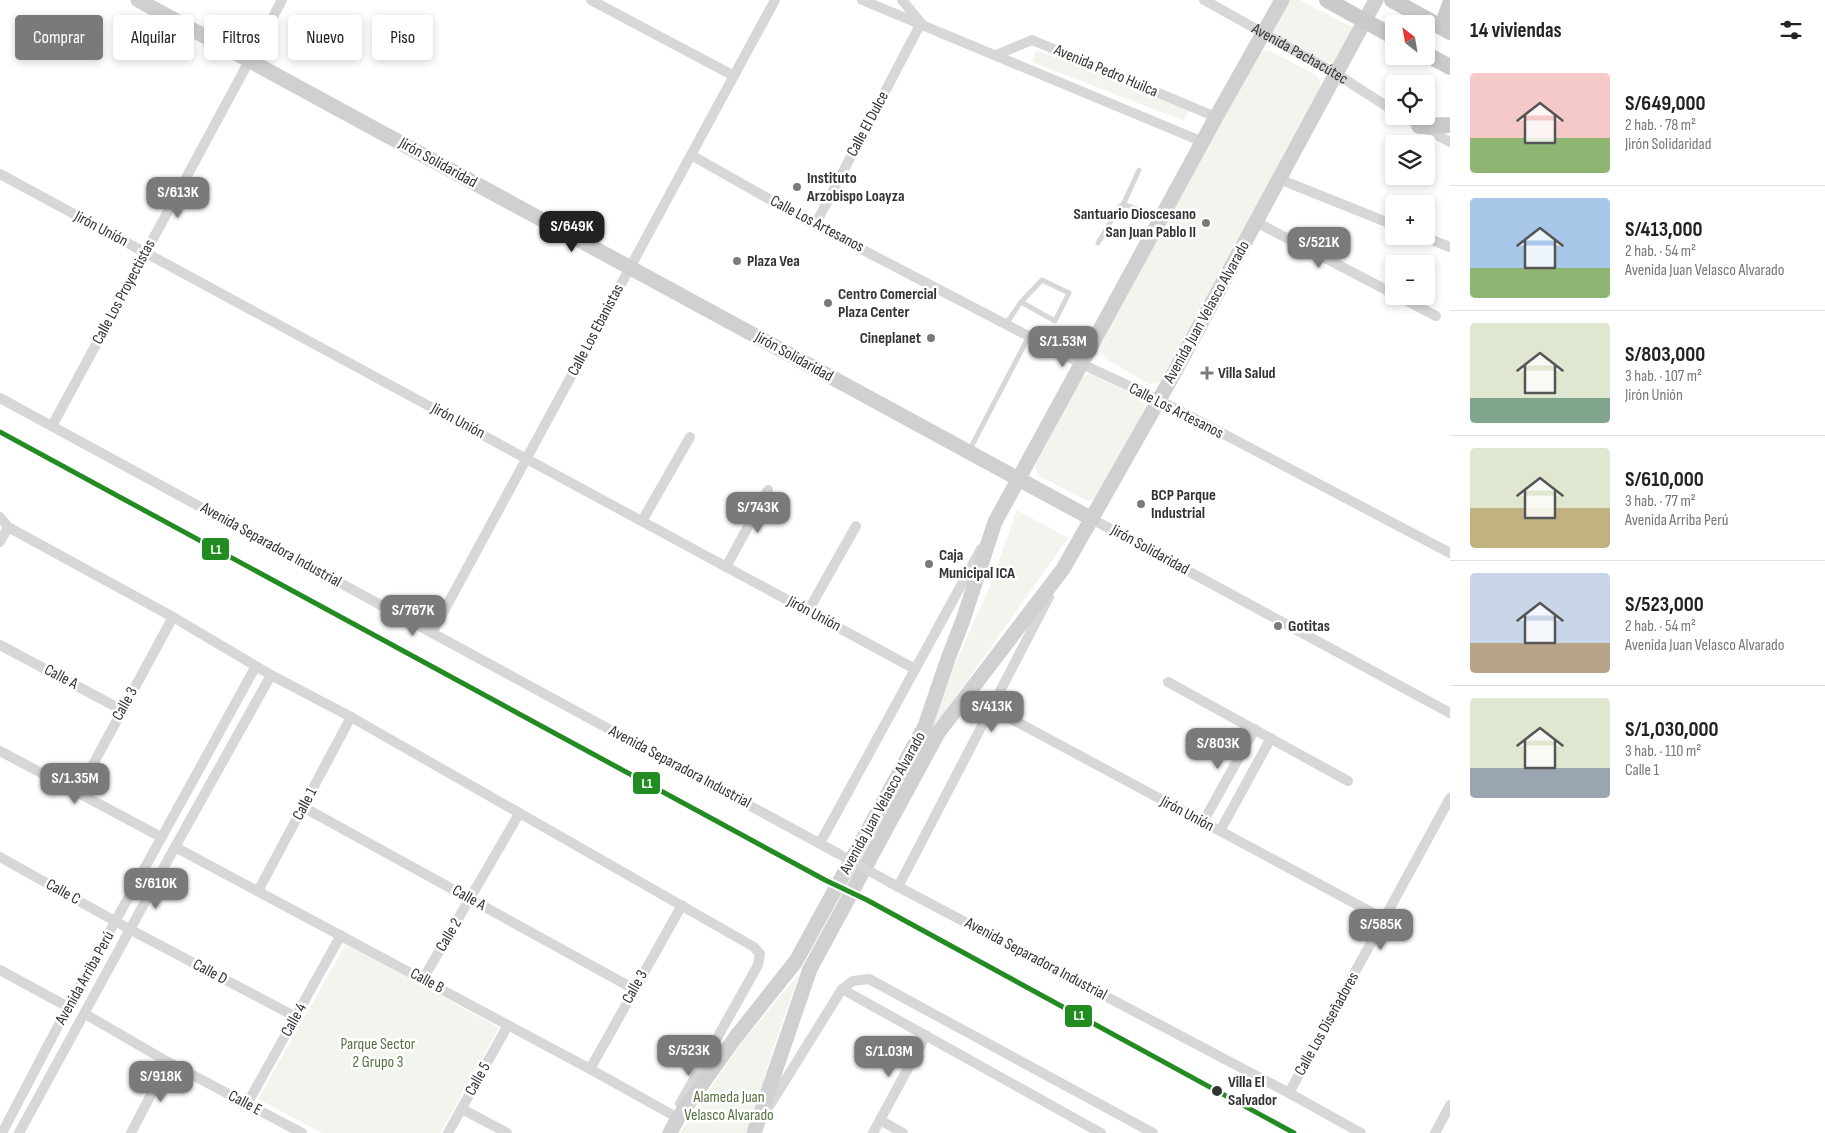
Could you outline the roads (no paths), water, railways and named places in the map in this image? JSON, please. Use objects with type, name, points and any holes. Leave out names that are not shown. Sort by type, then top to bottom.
[{"type":"main road","name":"Jirón Solidaridad","points":[[138,0],[204,35]]},
{"type":"main road","name":"Avenida Juan Velasco Alvarado","points":[[670,1133],[676,1117],[796,960],[924,726],[963,620],[995,522],[1282,0]]},
{"type":"main road","points":[[1327,0],[1385,31]]},
{"type":"main road","name":"Avenida Juan Velasco Alvarado","points":[[757,1127],[810,969],[938,733],[1063,569],[1159,400],[1376,0]]},
{"type":"main road","points":[[1392,0],[1450,32]]},
{"type":"main road","points":[[1450,4],[1445,18],[1450,32]]},
{"type":"main road","points":[[1435,59],[1450,67]]},
{"type":"main road","name":"Jirón Solidaridad","points":[[250,60],[1092,519]]},
{"type":"main road","points":[[1419,126],[1450,124]]},
{"type":"street","name":"Calle Los Proyectistas","points":[[274,15],[282,0]]},
{"type":"street","points":[[591,0],[734,76]]},
{"type":"street","name":"Calle Los Ebanistas","points":[[432,633],[775,0]]},
{"type":"street","points":[[862,0],[1203,142]]},
{"type":"street","points":[[902,0],[921,24]]},
{"type":"street","name":"Avenida Pachacútec","points":[[1204,0],[1335,73],[1385,105]]},
{"type":"street","name":"Calle El Dulce","points":[[815,225],[921,24]]},
{"type":"street","name":"Avenida Pedro Huilca","points":[[996,55],[1032,40],[1216,117]]},
{"type":"street","name":"Calle Los Proyectistas","points":[[52,426],[250,60]]},
{"type":"street","points":[[1419,126],[1450,142]]},
{"type":"street","name":"Calle Los Artesanos","points":[[691,155],[815,225],[1082,364],[1159,400],[1450,554]]},
{"type":"street","name":"Jirón Unión","points":[[0,174],[915,669]]},
{"type":"street","points":[[1279,179],[1385,221]]},
{"type":"street","points":[[1256,222],[1385,289]]},
{"type":"street","points":[[1435,241],[1450,247]]},
{"type":"street","points":[[1415,305],[1436,316]]},
{"type":"street","name":"Avenida Separadora Industrial","points":[[0,398],[895,885],[1361,1133]]},
{"type":"street","points":[[642,521],[690,437]]},
{"type":"street","points":[[726,566],[768,490]]},
{"type":"street","points":[[0,516],[8,527],[173,617],[271,675],[351,717],[682,905]]},
{"type":"street","name":"Jirón Solidaridad","points":[[1092,519],[1450,713]]},
{"type":"street","name":"Avenida Juan Velasco Alvarado","points":[[820,843],[995,522]]},
{"type":"street","points":[[808,611],[856,526]]},
{"type":"street","points":[[0,542],[8,527]]},
{"type":"street","name":"Avenida Juan Velasco Alvarado","points":[[895,885],[991,708],[1063,569]]},
{"type":"street","name":"Calle 3","points":[[78,792],[173,617]]},
{"type":"street","name":"Calle A","points":[[0,645],[122,710]]},
{"type":"street","name":"Avenida Arriba Perú","points":[[20,1133],[85,1014],[161,837],[256,666]]},
{"type":"street","name":"Avenida Arriba Perú","points":[[2,1133],[68,1007],[124,926],[175,847],[271,675]]},
{"type":"street","points":[[1168,682],[1348,781]]},
{"type":"street","name":"Jirón Unión","points":[[991,708],[1384,920]]},
{"type":"street","name":"Calle 1","points":[[258,891],[351,717]]},
{"type":"street","points":[[1203,822],[1254,730]]},
{"type":"street","points":[[1220,831],[1271,738]]},
{"type":"street","points":[[0,750],[161,837]]},
{"type":"street","name":"Calle Los Diseñadores","points":[[1289,1093],[1450,798]]},
{"type":"street","name":"Calle A","points":[[303,807],[634,989]]},
{"type":"street","name":"Calle 2","points":[[423,979],[519,814]]},
{"type":"street","name":"Calle B","points":[[175,847],[676,1117]]},
{"type":"street","name":"Calle C","points":[[0,857],[124,926]]},
{"type":"street","name":"Avenida Juan Velasco Alvarado","points":[[676,1117],[758,966],[760,954],[750,944],[717,927],[682,905]]},
{"type":"street","name":"Calle 3","points":[[590,1069],[682,905]]},
{"type":"street","name":"Calle D","points":[[124,926],[296,1017]]},
{"type":"street","name":"Calle 4","points":[[247,1104],[341,935]]},
{"type":"street","points":[[0,970],[68,1007]]},
{"type":"street","points":[[1101,1133],[1089,1130],[926,1035],[842,989],[853,981],[869,979],[1153,1133]]},
{"type":"street","name":"Avenida Juan Velasco Alvarado","points":[[757,1127],[842,989]]},
{"type":"street","name":"Calle E","points":[[85,1014],[168,1062],[302,1133]]},
{"type":"street","name":"Calle 5","points":[[448,1133],[508,1025]]},
{"type":"street","points":[[873,1133],[926,1035]]},
{"type":"street","points":[[131,1133],[168,1062]]},
{"type":"street","points":[[1436,1133],[1450,1105]]},
{"type":"street","points":[[462,1109],[507,1133]]},
{"type":"street","points":[[880,1120],[903,1133]]},
{"type":"lane","points":[[1098,243],[1120,206],[1123,205],[1139,170]]},
{"type":"lane","points":[[1123,205],[1126,204],[1162,218]]},
{"type":"lane","points":[[1006,324],[1021,302],[1042,280],[1069,293],[1055,321],[1021,302]]},
{"type":"lane","points":[[969,452],[1029,336]]},
{"type":"place","name":"Instituto Arzobispo Loayza","points":[[797,187]]},
{"type":"place","name":"Santuario Dioscesano San Juan Pablo II","points":[[1206,223]]},
{"type":"place","name":"Plaza Vea","points":[[737,261]]},
{"type":"place","name":"Centro Comercial Plaza Center","points":[[828,303]]},
{"type":"place","name":"Cineplanet","points":[[931,338]]},
{"type":"place","name":"Villa Salud","points":[[1207,373]]},
{"type":"place","name":"BCP Parque Industrial","points":[[1141,504]]},
{"type":"place","name":"Caja Municipal ICA","points":[[929,564]]},
{"type":"place","name":"Gotitas","points":[[1278,626]]},
{"type":"place","name":"Villa El Salvador","points":[[1217,1091]]},
{"type":"park label","name":"Parque Sector 2 Grupo 3","points":[[378,1053]]},
{"type":"park label","name":"Alameda Juan Velasco Alvarado","points":[[729,1106]]}]
